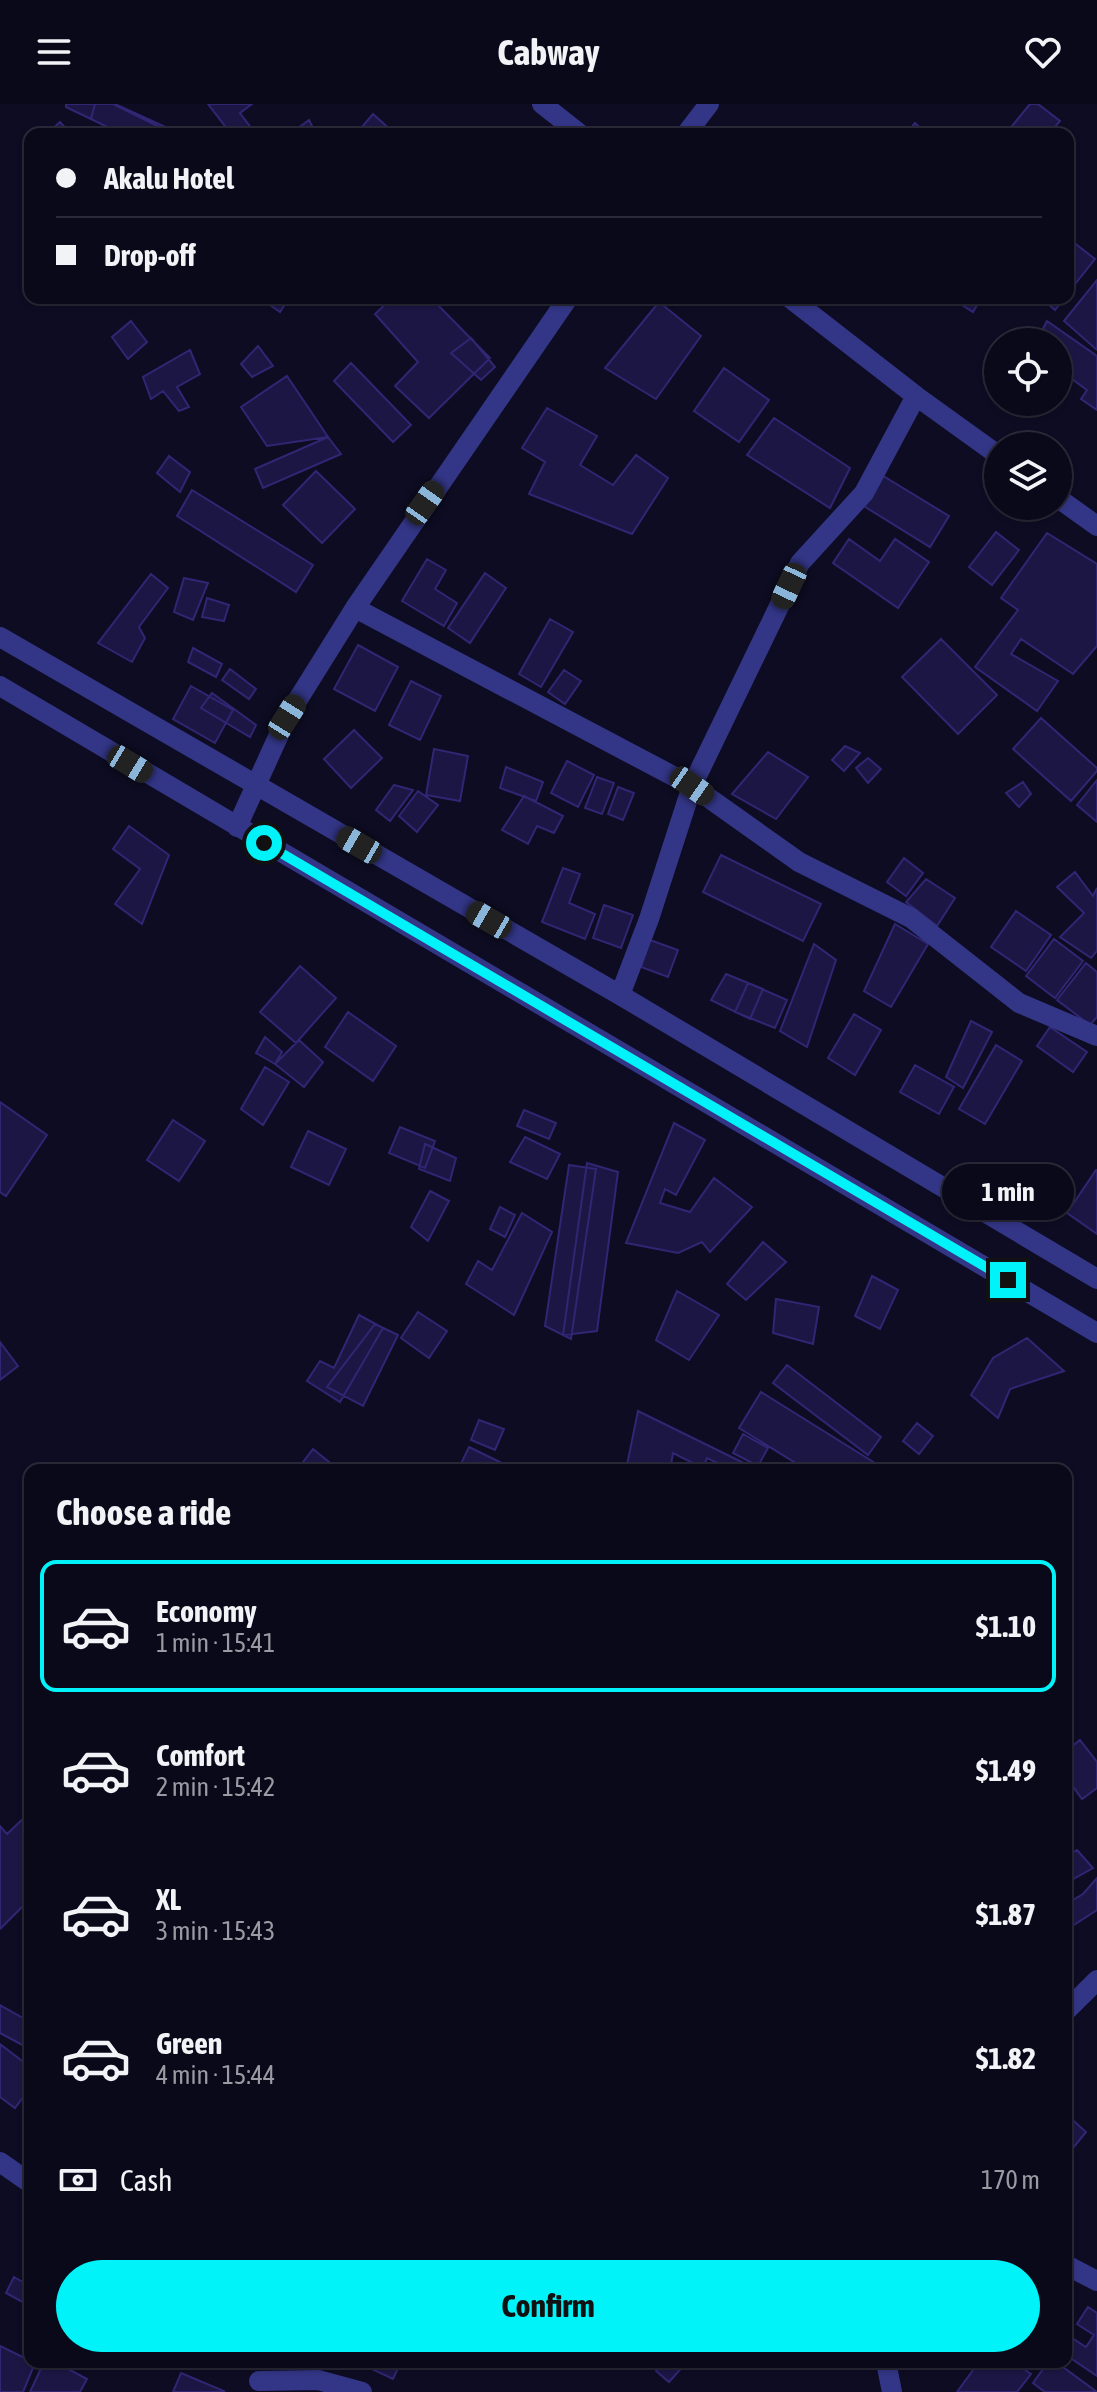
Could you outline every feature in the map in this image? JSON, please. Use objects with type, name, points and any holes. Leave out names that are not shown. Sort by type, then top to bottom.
[{"type":"street","points":[[542,104],[572,128]]},
{"type":"street","points":[[691,128],[709,104]]},
{"type":"street","points":[[237,827],[287,717],[355,608],[564,304]]},
{"type":"street","points":[[798,304],[984,445]]},
{"type":"street","points":[[620,995],[649,919],[692,786],[800,563],[864,493],[916,396]]},
{"type":"street","points":[[1072,508],[1097,526]]},
{"type":"street","points":[[355,608],[692,786],[799,862],[911,918],[1019,1003],[1097,1036]]},
{"type":"street","points":[[0,637],[620,995],[1097,1279]]},
{"type":"street","points":[[0,686],[1097,1333]]},
{"type":"street","points":[[1072,2005],[1097,1980]]},
{"type":"street","points":[[0,2162],[24,2179]]},
{"type":"street","points":[[1072,2268],[1097,2281]]},
{"type":"street","points":[[887,2368],[892,2392]]},
{"type":"street","points":[[258,2387],[318,2380],[362,2392]]},
{"type":"building","points":[[66,104],[115,104],[168,128],[110,128],[66,107]]},
{"type":"building","points":[[95,104],[113,104],[162,128],[109,128],[91,119]]},
{"type":"building","points":[[208,104],[252,104],[240,113],[251,128],[226,128]]},
{"type":"building","points":[[1030,104],[1038,104],[1060,121],[1054,128],[1012,126]]},
{"type":"building","points":[[373,114],[389,128],[361,128]]},
{"type":"building","points":[[309,120],[313,128],[298,128]]},
{"type":"building","points":[[1074,243],[1095,259],[1074,285]]},
{"type":"building","points":[[1097,280],[1097,350],[1064,321]]},
{"type":"building","points":[[269,304],[285,304],[280,312]]},
{"type":"building","points":[[386,304],[437,304],[490,358],[429,418],[395,386],[418,362],[375,314]]},
{"type":"building","points":[[657,304],[661,304],[701,336],[656,399],[605,368]]},
{"type":"building","points":[[960,304],[978,304],[973,312]]},
{"type":"building","points":[[131,321],[147,342],[128,359],[112,337]]},
{"type":"building","points":[[1047,321],[1057,328],[1043,328]]},
{"type":"building","points":[[471,338],[495,367],[481,380],[451,353]]},
{"type":"building","points":[[1072,338],[1097,356],[1097,410],[1081,399],[1087,390],[1072,379]]},
{"type":"building","points":[[258,346],[273,366],[252,377],[241,364]]},
{"type":"building","points":[[190,350],[200,374],[177,387],[189,407],[179,411],[163,391],[151,399],[143,377]]},
{"type":"building","points":[[351,363],[411,425],[393,442],[334,381]]},
{"type":"building","points":[[724,368],[769,400],[739,442],[694,411]]},
{"type":"building","points":[[287,376],[328,437],[267,446],[241,407]]},
{"type":"building","points":[[547,408],[597,436],[580,465],[613,485],[636,455],[668,478],[632,534],[529,494],[545,462],[522,448]]},
{"type":"building","points":[[774,418],[850,468],[830,508],[747,455]]},
{"type":"building","points":[[328,437],[341,454],[263,488],[255,469]]},
{"type":"building","points":[[169,456],[190,472],[180,492],[157,473]]},
{"type":"building","points":[[316,471],[355,509],[322,543],[283,505]]},
{"type":"building","points":[[880,474],[949,516],[930,547],[862,505]]},
{"type":"building","points":[[192,490],[313,565],[296,592],[177,516]]},
{"type":"building","points":[[996,532],[1019,550],[992,585],[969,567]]},
{"type":"building","points":[[1047,533],[1097,564],[1097,646],[1073,674],[1021,639],[1011,654],[1058,681],[1037,711],[975,667],[1018,610],[1001,598]]},
{"type":"building","points":[[849,539],[880,561],[895,539],[929,562],[898,608],[833,563]]},
{"type":"building","points":[[427,559],[446,570],[435,589],[457,603],[444,626],[402,601]]},
{"type":"building","points":[[485,573],[506,588],[470,643],[448,628]]},
{"type":"building","points":[[151,574],[168,588],[139,627],[145,638],[132,662],[98,643]]},
{"type":"building","points":[[184,578],[208,583],[193,620],[174,612]]},
{"type":"building","points":[[207,598],[229,605],[224,621],[202,617]]},
{"type":"building","points":[[550,619],[573,632],[541,687],[519,674]]},
{"type":"building","points":[[941,639],[997,695],[958,734],[902,677]]},
{"type":"building","points":[[358,645],[398,667],[375,711],[334,689]]},
{"type":"building","points":[[193,648],[222,664],[216,677],[188,662]]},
{"type":"building","points":[[230,669],[256,689],[249,699],[222,680]]},
{"type":"building","points":[[564,670],[581,681],[565,704],[548,692]]},
{"type":"building","points":[[411,681],[441,696],[420,740],[389,725]]},
{"type":"building","points":[[191,686],[233,710],[215,743],[173,719]]},
{"type":"building","points":[[212,693],[256,725],[250,737],[201,708]]},
{"type":"building","points":[[1041,718],[1097,768],[1071,801],[1013,749]]},
{"type":"building","points":[[354,730],[382,758],[351,788],[324,759]]},
{"type":"building","points":[[845,746],[860,753],[844,771],[832,760]]},
{"type":"building","points":[[434,749],[468,756],[460,801],[426,795]]},
{"type":"building","points":[[768,752],[808,777],[776,819],[732,794]]},
{"type":"building","points":[[868,758],[881,769],[868,783],[856,768]]},
{"type":"building","points":[[567,761],[594,775],[578,807],[551,793]]},
{"type":"building","points":[[506,767],[543,782],[536,801],[500,788]]},
{"type":"building","points":[[597,777],[614,783],[602,814],[585,808]]},
{"type":"building","points":[[1097,780],[1097,822],[1077,805]]},
{"type":"building","points":[[1023,782],[1031,794],[1019,807],[1006,793]]},
{"type":"building","points":[[394,785],[413,790],[390,821],[376,810]]},
{"type":"building","points":[[618,787],[634,793],[623,820],[608,814]]},
{"type":"building","points":[[418,791],[438,805],[417,832],[399,816]]},
{"type":"building","points":[[524,796],[563,816],[554,833],[537,826],[528,844],[502,830]]},
{"type":"building","points":[[129,826],[169,855],[142,924],[115,904],[140,869],[113,849]]},
{"type":"building","points":[[721,855],[821,904],[803,941],[703,892]]},
{"type":"building","points":[[904,858],[923,873],[906,896],[887,882]]},
{"type":"building","points":[[563,868],[580,874],[569,903],[595,914],[585,939],[542,922]]},
{"type":"building","points":[[1075,872],[1093,896],[1097,888],[1097,951],[1091,958],[1060,937],[1084,913],[1057,887]]},
{"type":"building","points":[[926,879],[955,898],[937,926],[906,902]]},
{"type":"building","points":[[604,905],[633,915],[621,948],[593,938]]},
{"type":"building","points":[[1016,911],[1051,935],[1026,971],[991,947]]},
{"type":"building","points":[[895,924],[928,944],[891,1007],[864,991]]},
{"type":"building","points":[[1054,939],[1083,961],[1055,998],[1026,976]]},
{"type":"building","points":[[650,940],[678,950],[668,977],[641,967]]},
{"type":"building","points":[[814,944],[836,960],[807,1047],[780,1031]]},
{"type":"building","points":[[1086,963],[1097,972],[1097,1017],[1090,1025],[1057,1000]]},
{"type":"building","points":[[300,966],[336,998],[296,1043],[260,1012]]},
{"type":"building","points":[[726,974],[763,989],[750,1019],[711,1000]]},
{"type":"building","points":[[748,983],[787,1000],[775,1028],[735,1012]]},
{"type":"building","points":[[348,1012],[396,1046],[373,1081],[325,1047]]},
{"type":"building","points":[[854,1014],[881,1030],[855,1075],[828,1058]]},
{"type":"building","points":[[971,1021],[992,1032],[963,1088],[946,1077]]},
{"type":"building","points":[[1050,1027],[1087,1052],[1073,1072],[1037,1046]]},
{"type":"building","points":[[265,1037],[282,1052],[275,1064],[256,1053]]},
{"type":"building","points":[[299,1040],[323,1062],[304,1087],[275,1064]]},
{"type":"building","points":[[996,1045],[1022,1061],[985,1124],[959,1109]]},
{"type":"building","points":[[915,1065],[954,1087],[939,1114],[900,1092]]},
{"type":"building","points":[[265,1067],[289,1082],[263,1125],[241,1109]]},
{"type":"building","points":[[0,1102],[47,1135],[6,1196],[0,1192]]},
{"type":"building","points":[[524,1110],[556,1123],[549,1139],[517,1126]]},
{"type":"building","points":[[173,1120],[205,1141],[179,1181],[147,1160]]},
{"type":"building","points":[[674,1123],[705,1140],[676,1195],[665,1189],[660,1203],[690,1212],[714,1178],[752,1207],[710,1252],[702,1242],[678,1253],[626,1243]]},
{"type":"building","points":[[400,1127],[435,1141],[425,1168],[389,1153]]},
{"type":"building","points":[[308,1131],[346,1149],[329,1185],[291,1167]]},
{"type":"building","points":[[525,1137],[560,1154],[547,1179],[510,1162]]},
{"type":"building","points":[[425,1144],[456,1158],[450,1181],[419,1169]]},
{"type":"building","points":[[587,1163],[618,1172],[597,1331],[563,1335]]},
{"type":"building","points":[[569,1165],[596,1169],[571,1339],[545,1326]]},
{"type":"building","points":[[1097,1170],[1097,1234],[1067,1213]]},
{"type":"building","points":[[430,1191],[449,1201],[428,1241],[411,1227]]},
{"type":"building","points":[[500,1207],[515,1215],[505,1237],[490,1229]]},
{"type":"building","points":[[522,1213],[552,1232],[514,1315],[466,1284],[478,1261],[492,1270]]},
{"type":"building","points":[[763,1242],[786,1262],[746,1300],[727,1284]]},
{"type":"building","points":[[872,1276],[898,1290],[880,1329],[855,1316]]},
{"type":"building","points":[[677,1291],[719,1315],[689,1360],[656,1340]]},
{"type":"building","points":[[776,1299],[819,1307],[813,1344],[773,1333]]},
{"type":"building","points":[[418,1312],[447,1331],[429,1358],[401,1338]]},
{"type":"building","points":[[359,1315],[383,1328],[340,1402],[307,1381],[320,1361],[334,1368]]},
{"type":"building","points":[[375,1324],[398,1335],[363,1406],[327,1387]]},
{"type":"building","points":[[1027,1338],[1064,1371],[1010,1389],[998,1418],[971,1395],[993,1358]]},
{"type":"building","points":[[0,1342],[18,1366],[0,1380]]},
{"type":"building","points":[[787,1365],[881,1437],[868,1455],[773,1383]]},
{"type":"building","points":[[761,1392],[875,1463],[797,1464],[739,1428]]},
{"type":"building","points":[[638,1411],[746,1464],[720,1464],[707,1458],[705,1464],[695,1464],[673,1453],[671,1464],[627,1464]]},
{"type":"building","points":[[479,1420],[504,1429],[495,1450],[471,1440]]},
{"type":"building","points":[[917,1423],[933,1436],[919,1454],[903,1441]]},
{"type":"building","points":[[743,1434],[768,1448],[759,1464],[733,1453]]},
{"type":"building","points":[[469,1447],[504,1464],[461,1464]]},
{"type":"building","points":[[313,1449],[332,1464],[302,1464]]},
{"type":"building","points":[[1080,1740],[1097,1762],[1097,1788],[1082,1799],[1072,1785],[1072,1746]]},
{"type":"building","points":[[24,1818],[24,1905],[0,1929],[0,1826],[7,1834]]},
{"type":"building","points":[[1077,1850],[1093,1868],[1072,1880],[1072,1853]]},
{"type":"building","points":[[1097,1878],[1097,1910],[1072,1926],[1072,1900],[1083,1894]]},
{"type":"building","points":[[0,2005],[24,2019],[24,2046],[0,2033]]},
{"type":"building","points":[[0,2044],[24,2062],[24,2096],[15,2108],[0,2097]]},
{"type":"building","points":[[1072,2119],[1086,2132],[1072,2147]]},
{"type":"building","points":[[14,2277],[24,2283],[24,2303],[6,2293]]},
{"type":"building","points":[[1088,2307],[1097,2313],[1097,2376],[1072,2359],[1072,2338],[1086,2347],[1094,2335],[1077,2324]]},
{"type":"building","points":[[0,2346],[24,2358],[24,2368],[33,2368],[23,2392],[0,2392]]},
{"type":"building","points":[[41,2368],[66,2368],[87,2379],[80,2392],[30,2392]]},
{"type":"building","points":[[370,2368],[398,2368],[393,2379]]},
{"type":"building","points":[[659,2368],[682,2368],[669,2382],[656,2371]]},
{"type":"building","points":[[975,2368],[1022,2368],[1031,2374],[1017,2392],[957,2392]]},
{"type":"building","points":[[1044,2368],[1064,2368],[1097,2392],[1045,2392],[1033,2383]]},
{"type":"building","points":[[181,2373],[224,2391],[173,2392]]},
{"type":"route","points":[[264,843],[1008,1280]]}]
